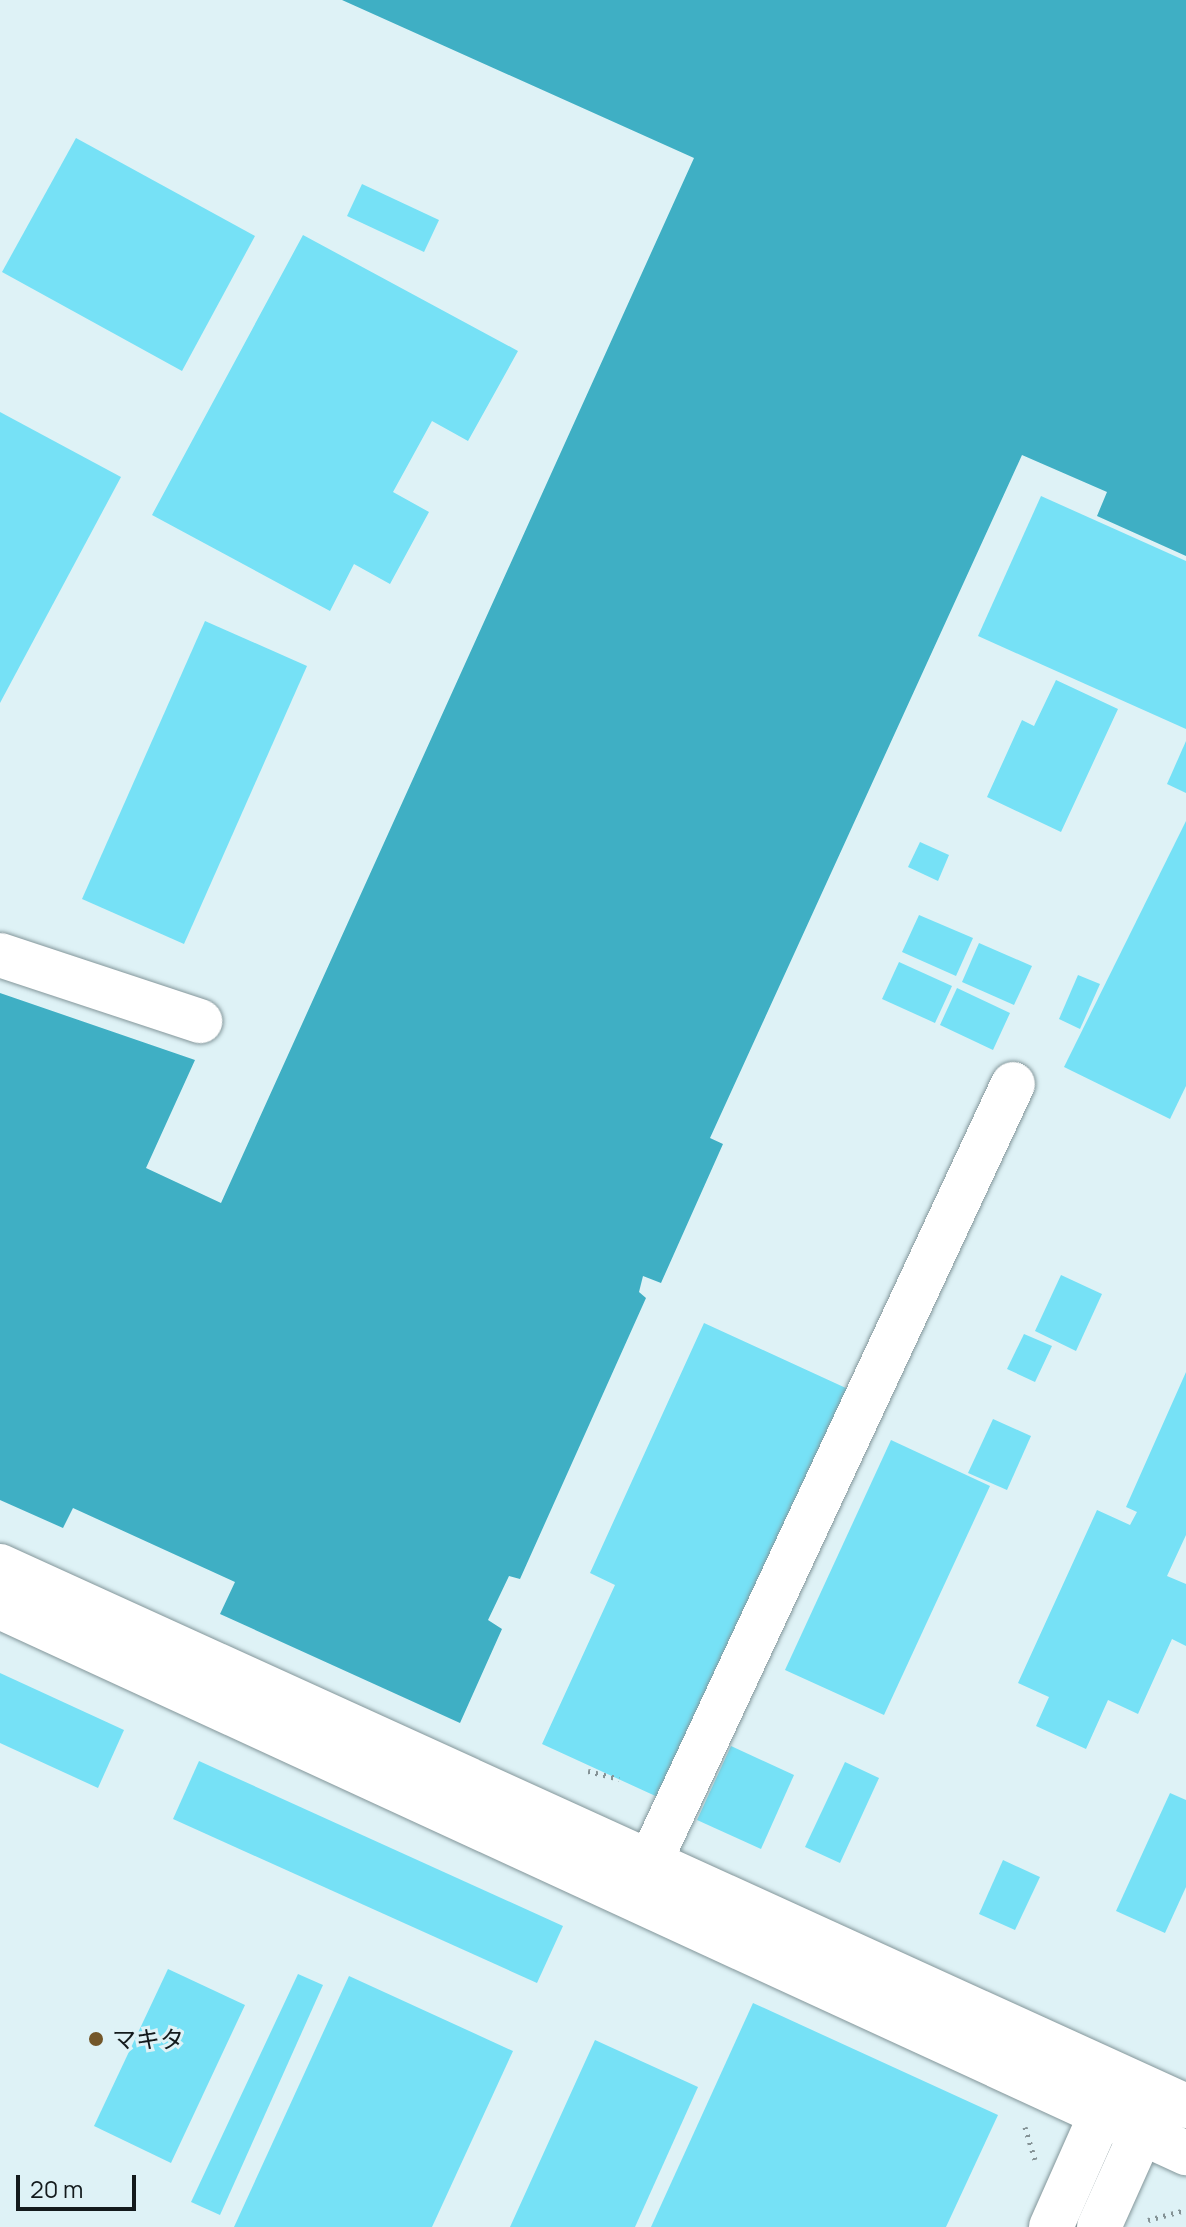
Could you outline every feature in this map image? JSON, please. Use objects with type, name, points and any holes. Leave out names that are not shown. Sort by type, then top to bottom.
[{"type":"street","points":[[0,955],[200,1021]]},
{"type":"street","points":[[641,1882],[1013,1084]]},
{"type":"street","points":[[0,1566],[641,1882]]},
{"type":"street","points":[[0,1607],[641,1882],[1109,2095],[1162,2111],[1186,2153]]},
{"type":"street","points":[[1051,2227],[1109,2095]]},
{"type":"street","points":[[1118,2225],[1162,2111]]},
{"type":"path","points":[[588,1771],[618,1782]]},
{"type":"path","points":[[1118,2225],[1186,2210]]},
{"type":"water","points":[[342,0],[1186,0],[1186,556],[1097,516],[1107,492],[1022,455],[710,1138],[723,1144],[661,1283],[643,1276],[639,1292],[646,1298],[520,1579],[509,1576],[488,1620],[502,1629],[460,1723],[220,1614],[235,1582],[73,1508],[63,1528],[0,1500],[0,993],[195,1060],[146,1168],[221,1203],[694,158]]},
{"type":"building","points":[[76,138],[255,236],[182,371],[2,272]]},
{"type":"building","points":[[362,184],[439,220],[424,252],[347,216]]},
{"type":"building","points":[[303,235],[518,351],[468,441],[432,421],[393,492],[429,512],[390,584],[354,564],[330,611],[152,515]]},
{"type":"building","points":[[0,412],[121,477],[0,703]]},
{"type":"building","points":[[1041,496],[1186,561],[1186,729],[978,636]]},
{"type":"building","points":[[205,621],[307,666],[184,944],[82,899]]},
{"type":"building","points":[[1056,680],[1118,709],[1061,832],[987,797],[1022,720],[1034,726]]},
{"type":"building","points":[[1186,741],[1186,793],[1167,784]]},
{"type":"building","points":[[1186,821],[1186,1086],[1170,1119],[1064,1067]]},
{"type":"building","points":[[920,842],[949,855],[938,881],[908,867]]},
{"type":"building","points":[[919,915],[973,938],[956,976],[902,952]]},
{"type":"building","points":[[979,943],[1032,966],[1014,1005],[962,982]]},
{"type":"building","points":[[899,962],[952,986],[935,1023],[882,999]]},
{"type":"building","points":[[1078,975],[1100,984],[1080,1029],[1059,1019]]},
{"type":"building","points":[[957,988],[1010,1013],[993,1050],[940,1025]]},
{"type":"building","points":[[1061,1275],[1102,1294],[1076,1351],[1035,1331]]},
{"type":"building","points":[[704,1323],[848,1389],[662,1799],[542,1744],[615,1585],[590,1573]]},
{"type":"building","points":[[1024,1334],[1052,1346],[1035,1382],[1007,1369]]},
{"type":"building","points":[[1186,1372],[1186,1535],[1167,1576],[1186,1584],[1186,1646],[1172,1639],[1138,1714],[1108,1700],[1086,1749],[1036,1726],[1049,1697],[1018,1683],[1097,1510],[1130,1525],[1137,1512],[1126,1507]]},
{"type":"building","points":[[993,1419],[1031,1436],[1007,1490],[968,1473]]},
{"type":"building","points":[[891,1440],[990,1486],[884,1715],[785,1670]]},
{"type":"building","points":[[0,1673],[124,1730],[98,1788],[0,1743]]},
{"type":"building","points":[[731,1746],[794,1775],[761,1849],[697,1820]]},
{"type":"building","points":[[199,1761],[563,1926],[537,1983],[173,1819]]},
{"type":"building","points":[[845,1762],[879,1778],[840,1863],[805,1847]]},
{"type":"building","points":[[1170,1793],[1186,1800],[1186,1887],[1165,1933],[1116,1911]]},
{"type":"building","points":[[1003,1860],[1040,1877],[1015,1930],[979,1914]]},
{"type":"building","points":[[168,1969],[245,2005],[171,2163],[94,2126]]},
{"type":"building","points":[[298,1974],[323,1985],[220,2215],[191,2202]]},
{"type":"building","points":[[349,1976],[513,2051],[432,2227],[234,2227]]},
{"type":"building","points":[[753,2003],[998,2115],[946,2227],[651,2227]]},
{"type":"building","points":[[595,2040],[698,2087],[635,2227],[510,2227]]},
{"type":"place","name":"マキタ","points":[[96,2039]]}]
